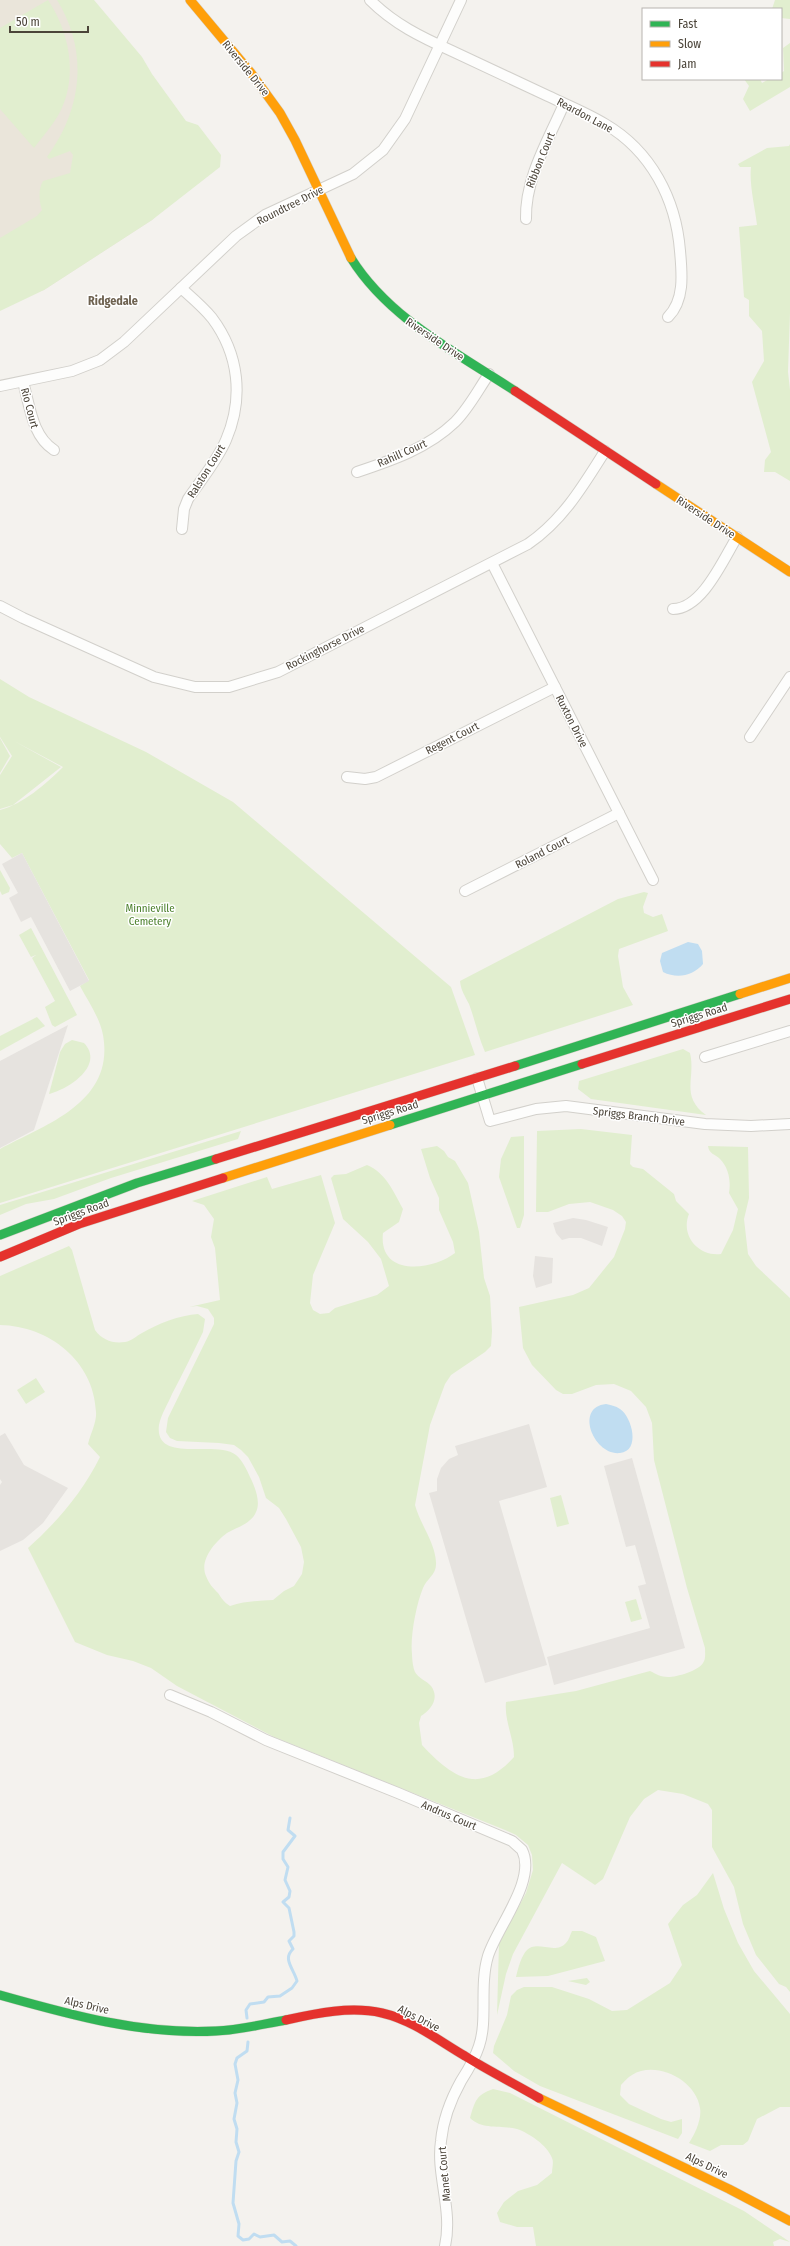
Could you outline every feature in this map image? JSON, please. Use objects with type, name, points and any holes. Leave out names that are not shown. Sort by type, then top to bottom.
[{"type":"street","name":"Riverside Drive","points":[[190,0],[251,73],[280,113],[295,140],[349,256],[375,292],[404,318],[790,572]]},
{"type":"street","name":"Reardon Lane","points":[[370,0],[395,22],[605,124],[622,135],[648,161],[669,198],[675,215],[679,235],[681,283],[678,303],[668,317]]},
{"type":"street","name":"Roundtree Drive","points":[[0,386],[72,371],[100,360],[124,342],[236,236],[256,221],[362,168],[383,150],[405,119],[461,0]]},
{"type":"street","name":"Ribbon Court","points":[[526,220],[527,195],[531,178],[564,104]]},
{"type":"street","name":"Ralston Court","points":[[182,288],[210,316],[220,330],[232,357],[237,380],[236,407],[232,424],[219,453],[188,499],[182,529]]},
{"type":"street","name":"Rahill Court","points":[[357,472],[412,451],[434,439],[462,414],[489,374]]},
{"type":"street","name":"Rio Court","points":[[23,382],[38,434],[43,442],[54,450]]},
{"type":"street","name":"Rockinghorse Drive","points":[[0,606],[23,618],[154,677],[194,687],[229,687],[278,672],[528,544],[552,525],[570,506],[605,451]]},
{"type":"street","points":[[673,609],[685,608],[699,598],[737,537]]},
{"type":"street","name":"Ruxton Drive","points":[[492,562],[653,880]]},
{"type":"street","points":[[750,737],[790,677]]},
{"type":"street","name":"Regent Court","points":[[347,777],[365,779],[376,777],[555,687]]},
{"type":"street","name":"Roland Court","points":[[465,891],[619,813]]},
{"type":"street","name":"Spriggs Road","points":[[0,1235],[137,1183],[477,1078],[790,978]]},
{"type":"street","name":"Spriggs Road","points":[[0,1257],[79,1224],[790,999]]},
{"type":"street","points":[[705,1057],[790,1031]]},
{"type":"street","points":[[477,1078],[482,1096]]},
{"type":"street","name":"Spriggs Branch Drive","points":[[482,1096],[490,1122],[536,1109],[566,1106],[705,1124],[751,1126],[790,1124]]},
{"type":"street","name":"Andrus Court","points":[[170,1695],[210,1712],[266,1740],[398,1793],[519,1846],[525,1858],[524,1876],[518,1895],[495,1938],[488,1958],[482,1990],[481,2038],[473,2061]]},
{"type":"street","name":"Alps Drive","points":[[0,1995],[119,2025],[188,2032],[245,2028],[331,2012],[382,2014],[411,2024],[473,2061],[596,2126],[699,2174],[790,2221]]},
{"type":"street","name":"Manet Court","points":[[445,2246],[448,2222],[440,2157],[440,2142],[452,2099],[473,2061]]},
{"type":"shaded area","points":[[0,0],[87,0],[205,167],[152,220],[44,290],[0,305]]},
{"type":"shaded area","points":[[22,853],[89,981],[70,991],[31,917],[21,922],[9,898],[18,893],[2,864]]},
{"type":"shaded area","points":[[68,1025],[34,1130],[0,1148],[0,1061]]},
{"type":"shaded area","points":[[573,1218],[586,1220],[608,1227],[602,1246],[581,1238],[569,1238],[562,1240],[556,1233],[553,1223]]},
{"type":"shaded area","points":[[535,1256],[553,1258],[552,1283],[536,1288],[533,1276]]},
{"type":"shaded area","points":[[529,1424],[547,1487],[499,1501],[547,1665],[485,1683],[429,1493],[437,1491],[437,1479],[441,1468],[449,1459],[458,1455],[455,1446]]},
{"type":"shaded area","points":[[5,1433],[24,1465],[68,1488],[43,1523],[23,1540],[0,1551],[0,1485],[2,1482],[0,1479],[0,1436]]},
{"type":"shaded area","points":[[632,1458],[685,1648],[554,1685],[547,1657],[650,1628],[638,1586],[646,1584],[635,1545],[626,1547],[604,1466]]},
{"type":"green space","points":[[48,0],[61,25],[66,39],[70,68],[69,82],[61,110],[52,125],[34,148],[0,109],[0,28]]},
{"type":"green space","points":[[57,0],[94,0],[142,57],[152,74],[186,121],[198,125],[221,155],[220,167],[152,220],[44,290],[0,311],[0,238],[37,216],[42,210],[40,203],[40,188],[43,181],[70,173],[73,155],[70,151],[49,159],[47,157],[59,139],[68,120],[74,100],[77,80],[77,60],[74,40],[67,20]]},
{"type":"green space","points":[[775,0],[790,0],[790,19],[782,18],[782,8],[772,8]]},
{"type":"green space","points":[[790,43],[790,87],[750,111],[743,99],[749,86],[745,80],[760,80],[762,83],[767,80],[782,80],[782,72],[784,71],[783,48]]},
{"type":"green space","points":[[790,144],[790,313],[788,372],[790,390],[790,481],[775,472],[764,472],[765,460],[771,452],[752,382],[764,361],[762,331],[749,316],[749,300],[744,297],[739,227],[757,225],[751,188],[751,167],[740,167],[738,164],[767,148],[789,146]]},
{"type":"green space","name":"Minnieville Cemetery","points":[[0,679],[29,697],[146,752],[233,802],[451,987],[475,1055],[0,1203],[0,1149],[38,1130],[74,1108],[88,1094],[99,1078],[104,1058],[103,1035],[99,1022],[80,986],[89,980],[22,853],[12,858],[0,844],[0,810],[13,805],[0,809],[0,775],[12,756],[0,737]],"holes":[[[14,741],[63,767],[42,786],[26,798],[13,805],[61,767]]]},
{"type":"green space","points":[[0,738],[10,756],[0,773]]},
{"type":"green space","points":[[0,870],[10,888],[9,892],[2,895],[0,891]]},
{"type":"green space","points":[[644,892],[648,893],[643,907],[644,913],[653,917],[662,914],[668,931],[619,949],[618,956],[623,987],[633,1005],[485,1052],[469,1004],[462,991],[460,981],[618,899]]},
{"type":"green space","points":[[31,928],[77,1015],[55,1027],[52,1025],[45,1007],[55,1001],[32,958],[36,955],[31,957],[19,935]]},
{"type":"green space","points":[[37,1017],[45,1026],[0,1051],[0,1036]]},
{"type":"green space","points":[[72,1040],[84,1043],[89,1051],[90,1060],[82,1075],[66,1087],[49,1094],[60,1052],[65,1044]]},
{"type":"green space","points":[[683,1049],[690,1053],[690,1086],[693,1101],[706,1115],[591,1099],[578,1089],[579,1081]]},
{"type":"green space","points":[[581,1129],[632,1135],[630,1164],[633,1167],[643,1169],[674,1194],[676,1201],[689,1214],[687,1230],[689,1237],[699,1248],[705,1252],[713,1254],[721,1254],[733,1230],[738,1209],[729,1193],[730,1184],[727,1171],[720,1159],[711,1152],[708,1146],[748,1147],[749,1198],[744,1219],[748,1254],[756,1266],[790,1298],[790,1992],[786,1987],[779,1984],[756,1955],[743,1924],[734,1887],[712,1847],[712,1810],[708,1804],[683,1794],[658,1790],[644,1799],[630,1817],[603,1879],[595,1885],[562,1863],[513,1954],[506,1974],[497,2015],[499,1943],[526,1893],[533,1870],[532,1855],[528,1845],[516,1835],[505,1830],[274,1737],[177,1686],[151,1668],[133,1661],[107,1655],[75,1642],[28,1548],[68,1506],[85,1483],[100,1457],[88,1444],[96,1416],[93,1394],[87,1377],[78,1362],[66,1350],[35,1332],[18,1327],[0,1325],[0,1276],[69,1246],[72,1250],[95,1330],[104,1339],[112,1342],[125,1342],[132,1340],[140,1334],[169,1320],[198,1314],[205,1319],[203,1332],[161,1417],[159,1425],[160,1437],[166,1444],[176,1448],[215,1449],[227,1451],[236,1455],[242,1462],[257,1494],[258,1504],[256,1512],[251,1520],[227,1533],[213,1546],[206,1558],[204,1570],[211,1586],[230,1606],[246,1602],[273,1600],[284,1591],[294,1586],[302,1574],[304,1562],[301,1547],[279,1508],[266,1498],[259,1477],[248,1457],[234,1445],[177,1441],[170,1438],[166,1432],[168,1418],[214,1324],[214,1318],[208,1309],[197,1306],[189,1307],[220,1300],[215,1248],[211,1237],[214,1219],[204,1205],[192,1201],[267,1177],[272,1189],[321,1175],[335,1223],[313,1275],[310,1303],[313,1310],[320,1314],[329,1313],[335,1308],[377,1295],[389,1286],[381,1259],[368,1242],[343,1219],[331,1178],[334,1175],[346,1174],[367,1165],[379,1172],[388,1183],[403,1209],[399,1222],[383,1233],[384,1247],[389,1257],[398,1263],[408,1266],[421,1266],[433,1264],[455,1253],[453,1242],[439,1210],[439,1198],[430,1178],[421,1149],[437,1146],[444,1151],[448,1157],[455,1161],[468,1183],[479,1232],[484,1278],[490,1296],[492,1331],[491,1346],[485,1352],[451,1375],[445,1384],[430,1425],[415,1505],[433,1547],[436,1566],[423,1588],[418,1603],[414,1621],[412,1656],[415,1672],[431,1686],[435,1695],[431,1707],[421,1716],[419,1723],[422,1745],[433,1757],[456,1774],[466,1778],[478,1779],[489,1776],[501,1769],[514,1757],[514,1750],[506,1716],[506,1702],[576,1691],[650,1671],[668,1677],[677,1676],[697,1669],[703,1663],[705,1658],[705,1648],[687,1588],[654,1460],[652,1423],[646,1407],[631,1391],[614,1384],[596,1385],[572,1394],[563,1394],[556,1390],[532,1365],[523,1348],[519,1307],[573,1295],[589,1288],[614,1257],[625,1229],[626,1222],[622,1216],[613,1210],[590,1202],[569,1204],[548,1212],[536,1212],[537,1131]]},
{"type":"green space","points":[[241,1131],[238,1139],[111,1178],[54,1199],[26,1204],[0,1215],[0,1205]]},
{"type":"green space","points":[[524,1136],[524,1215],[520,1228],[517,1228],[499,1177],[501,1159],[511,1137]]},
{"type":"green space","points":[[36,1378],[45,1392],[26,1404],[17,1390]]},
{"type":"green space","points":[[561,1495],[569,1524],[557,1527],[550,1498]]},
{"type":"green space","points":[[636,1599],[642,1619],[631,1622],[625,1602]]},
{"type":"green space","points":[[713,1873],[724,1909],[738,1943],[754,1971],[790,2014],[790,2107],[780,2107],[757,2119],[748,2141],[743,2145],[721,2145],[710,2151],[689,2143],[698,2126],[700,2108],[697,2098],[691,2089],[674,2075],[663,2071],[642,2071],[628,2078],[621,2085],[620,2095],[629,2104],[661,2119],[671,2122],[682,2119],[682,2133],[678,2139],[540,2086],[514,2071],[493,2053],[494,2046],[507,2015],[511,1996],[517,1990],[524,1987],[552,1987],[589,1999],[612,2011],[627,2010],[670,1983],[682,1965],[668,1924],[683,1905],[697,1895]]},
{"type":"green space","points":[[572,1931],[582,1931],[596,1937],[605,1961],[548,1976],[516,1977],[521,1959],[527,1950],[536,1946],[557,1948],[562,1946],[569,1939]]},
{"type":"green space","points":[[587,1978],[590,1982],[586,1985],[568,1981]]},
{"type":"green space","points":[[493,2089],[510,2093],[744,2211],[790,2242],[780,2239],[773,2242],[774,2246],[536,2246],[533,2227],[517,2227],[500,2222],[497,2213],[504,2202],[518,2191],[537,2185],[552,2173],[553,2160],[550,2153],[542,2144],[527,2133],[517,2129],[486,2126],[475,2122],[470,2118],[477,2099],[487,2091]]},
{"type":"water","points":[[688,942],[698,944],[702,951],[703,964],[690,974],[679,976],[663,972],[660,961],[662,953]]},
{"type":"water","points":[[606,1404],[620,1409],[628,1419],[631,1426],[632,1440],[631,1446],[627,1451],[620,1453],[611,1452],[602,1447],[591,1431],[591,1413],[596,1407]]},
{"type":"waterway","points":[[247,2018],[246,2010],[250,2004],[264,2002],[268,1997],[280,1996],[292,1988],[297,1981],[289,1960],[290,1953],[293,1949],[289,1941],[294,1936],[294,1932],[289,1908],[283,1902],[289,1897],[290,1891],[285,1880],[288,1867],[283,1859],[283,1852],[295,1836],[288,1830],[290,1818]]},
{"type":"waterway","points":[[248,2042],[247,2051],[237,2058],[235,2064],[238,2080],[235,2093],[237,2103],[234,2119],[237,2129],[236,2142],[239,2152],[236,2161],[233,2203],[239,2224],[238,2236],[243,2240],[249,2239],[254,2234],[260,2237],[274,2235],[282,2242],[290,2241],[296,2246]]},
{"type":"traffic: fast","points":[[351,258],[366,279],[384,299],[404,316],[447,348],[515,391]]},
{"type":"traffic: fast","points":[[515,1066],[740,994]]},
{"type":"traffic: fast","points":[[390,1125],[582,1064]]},
{"type":"traffic: fast","points":[[0,1235],[137,1183],[216,1159]]},
{"type":"traffic: fast","points":[[0,1995],[53,2010],[107,2022],[161,2030],[216,2031],[243,2028],[286,2020]]},
{"type":"traffic: slow","points":[[190,0],[251,73],[280,113],[295,140],[351,258]]},
{"type":"traffic: slow","points":[[656,484],[790,572]]},
{"type":"traffic: slow","points":[[740,994],[790,978]]},
{"type":"traffic: slow","points":[[223,1178],[390,1125]]},
{"type":"traffic: slow","points":[[539,2098],[729,2189],[790,2221]]},
{"type":"traffic: jam","points":[[515,391],[656,484]]},
{"type":"traffic: jam","points":[[582,1064],[790,999]]},
{"type":"traffic: jam","points":[[216,1159],[515,1066]]},
{"type":"traffic: jam","points":[[0,1257],[79,1224],[223,1178]]},
{"type":"traffic: jam","points":[[286,2020],[346,2010],[370,2011],[393,2016],[415,2026],[474,2062],[539,2098]]},
{"type":"district","name":"Ridgedale","points":[[113,301]]}]
